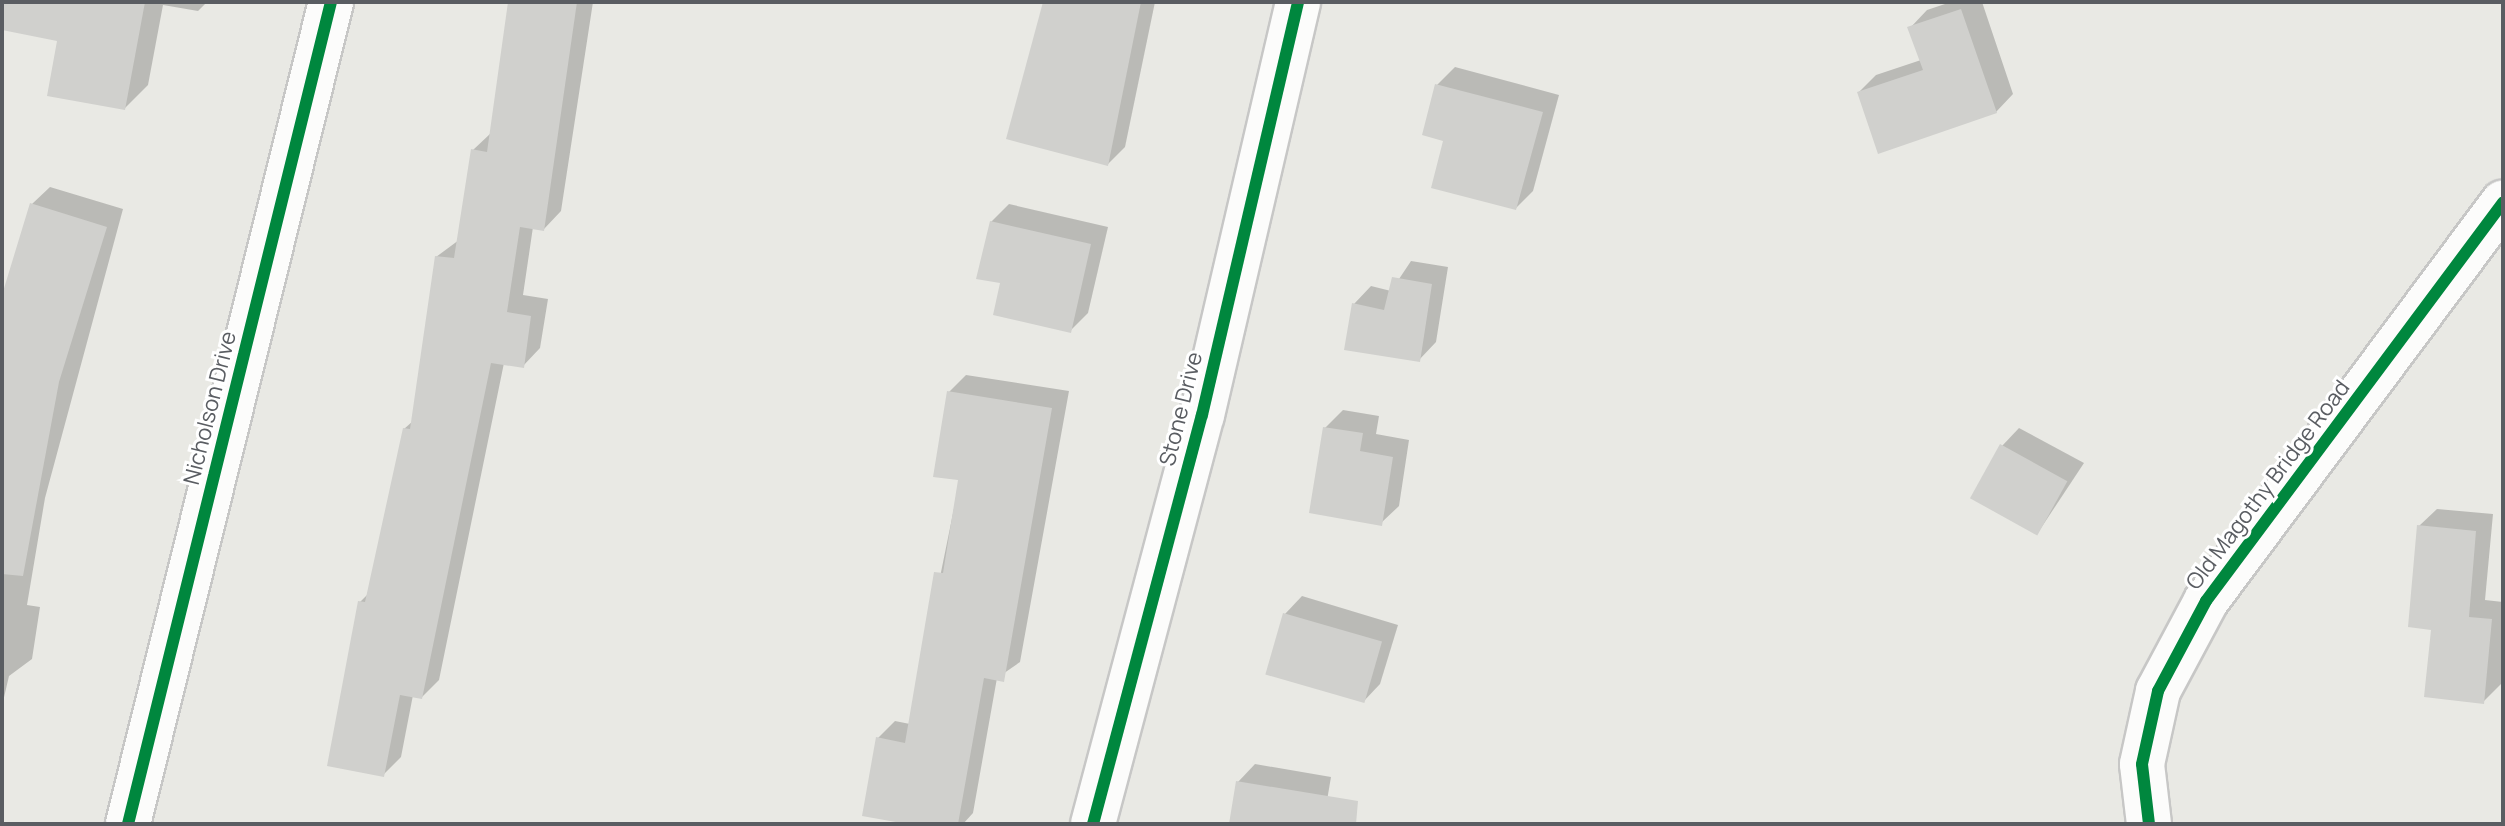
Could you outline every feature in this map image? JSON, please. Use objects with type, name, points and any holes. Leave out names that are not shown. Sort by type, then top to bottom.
[{"type":"street","name":"Nicholson Drive","points":[[128,824],[331,2]]},
{"type":"street","name":"Stone Drive","points":[[1093,824],[1202,415],[1298,2]]},
{"type":"street","name":"Old Magothy Bridge Road","points":[[2149,824],[2142,764],[2158,691],[2206,601],[2501,213]]},
{"type":"building","points":[[2,2],[145,2],[125,110],[47,96],[57,41],[2,30]]},
{"type":"building","points":[[508,2],[577,2],[544,231],[520,227],[507,312],[531,316],[524,368],[491,363],[422,699],[400,695],[384,777],[327,766],[358,601],[365,602],[403,428],[410,429],[435,256],[454,258],[471,149],[487,152]]},
{"type":"building","points":[[1043,2],[1141,2],[1108,166],[1006,139]]},
{"type":"building","points":[[1961,9],[1997,113],[1878,154],[1857,92],[1923,70],[1907,27]]},
{"type":"building","points":[[1435,84],[1543,112],[1516,210],[1431,188],[1443,141],[1422,135]]},
{"type":"building","points":[[30,203],[107,227],[59,382],[23,576],[2,574],[2,295]]},
{"type":"building","points":[[990,221],[1091,244],[1071,333],[993,315],[1000,283],[976,279]]},
{"type":"building","points":[[1392,277],[1432,284],[1420,362],[1344,350],[1352,303],[1384,310]]},
{"type":"building","points":[[947,391],[1052,408],[1004,682],[984,678],[958,824],[907,824],[862,816],[876,737],[905,743],[934,572],[943,573],[958,480],[933,477]]},
{"type":"building","points":[[1323,427],[1363,433],[1360,451],[1393,457],[1382,526],[1309,513]]},
{"type":"building","points":[[2000,444],[2067,481],[2037,536],[1970,498]]},
{"type":"building","points":[[2417,525],[2476,531],[2469,617],[2492,619],[2484,704],[2424,697],[2431,630],[2408,627]]},
{"type":"building","points":[[1283,613],[1382,641],[1364,703],[1265,675]]},
{"type":"building","points":[[1236,781],[1358,801],[1356,824],[1229,824]]},
{"type":"cycle path","points":[[128,824],[331,2]]},
{"type":"cycle path","points":[[1093,824],[1202,415],[1298,2]]},
{"type":"cycle path","points":[[2149,824],[2142,764],[2158,691],[2206,601],[2503,203]]}]
